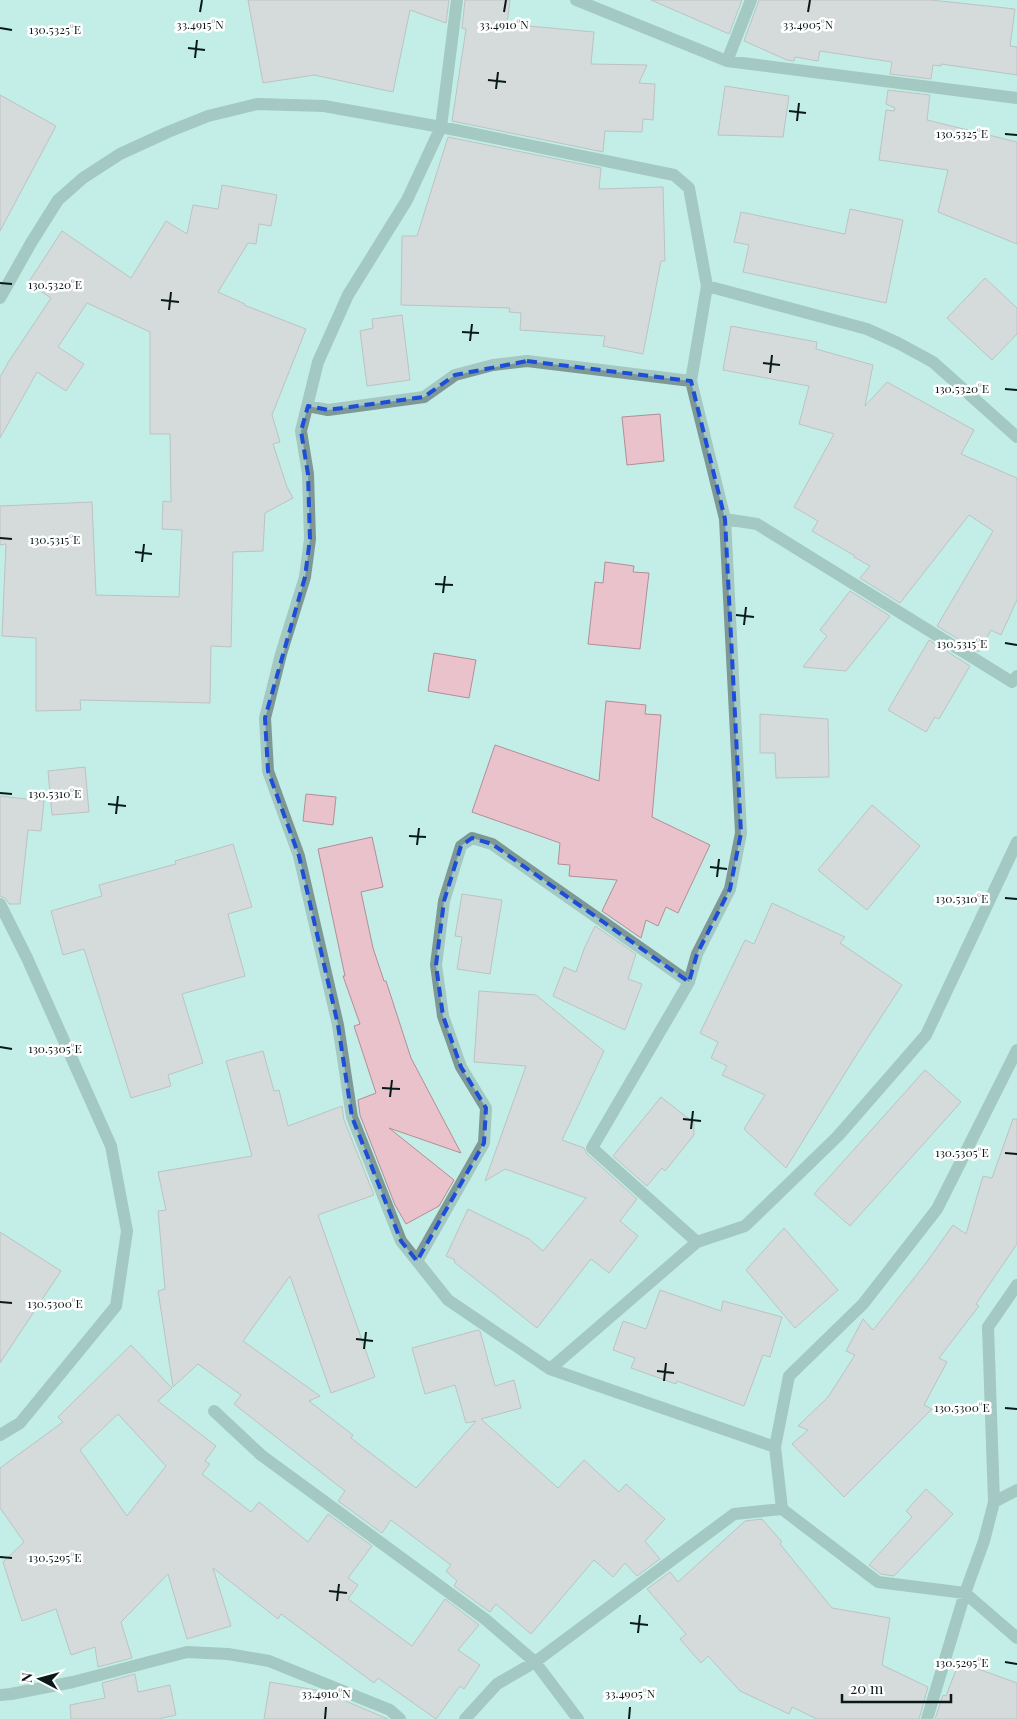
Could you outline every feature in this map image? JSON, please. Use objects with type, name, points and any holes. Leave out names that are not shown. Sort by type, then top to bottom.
[{"type":"street","points":[[457,0],[441,127],[407,200],[348,295],[318,362],[301,431],[308,474],[310,539],[305,577],[280,654],[265,718],[268,771],[299,856],[338,1025],[352,1117],[401,1241],[448,1300],[550,1369],[776,1447]]},
{"type":"street","points":[[576,0],[727,61],[1017,98]]},
{"type":"street","points":[[727,61],[751,0]]},
{"type":"street","points":[[0,298],[31,242],[58,200],[82,178],[120,154],[168,132],[208,116],[257,104],[324,106],[441,127],[674,175],[689,188],[707,286],[691,381],[725,519],[742,833],[730,889],[697,954],[689,982],[592,1148],[697,1242]]},
{"type":"street","points":[[707,286],[867,329],[898,343],[933,362],[1017,437]]},
{"type":"street","points":[[308,406],[328,410],[424,397],[455,375],[493,366],[527,361],[691,381]]},
{"type":"street","points":[[725,519],[757,524],[1012,682],[1017,676]]},
{"type":"street","points":[[417,1261],[484,1142],[486,1108],[461,1067],[442,1016],[436,965],[444,901],[461,846],[472,838],[492,844],[689,982]]},
{"type":"street","points":[[550,1369],[697,1242],[745,1226],[838,1136],[926,1035],[1017,842]]},
{"type":"street","points":[[0,904],[27,958],[111,1146],[127,1231],[116,1306],[20,1423],[0,1435]]},
{"type":"street","points":[[782,1509],[776,1447],[789,1376],[864,1304],[937,1210],[1017,1050]]},
{"type":"street","points":[[927,1719],[965,1593],[984,1542],[994,1502],[988,1328],[1017,1285]]},
{"type":"street","points":[[214,1411],[261,1455],[485,1619],[535,1662],[578,1719]]},
{"type":"street","points":[[994,1502],[1017,1490]]},
{"type":"street","points":[[465,1719],[497,1684],[535,1662],[734,1514],[782,1509],[878,1582],[965,1593],[1017,1638]]},
{"type":"street","points":[[0,1695],[73,1682],[187,1652],[228,1654],[269,1661],[390,1710],[400,1719]]},
{"type":"highlighted area","points":[[527,361],[691,381],[725,519],[741,833],[730,889],[697,954],[689,982],[492,844],[472,838],[461,846],[444,901],[436,965],[443,1016],[461,1067],[486,1108],[484,1143],[417,1261],[401,1241],[352,1117],[338,1025],[299,856],[268,771],[265,718],[305,577],[310,539],[308,474],[301,431],[308,406],[328,410],[424,397],[455,375]]},
{"type":"building","points":[[248,0],[449,0],[446,23],[410,10],[393,92],[314,75],[263,83]]},
{"type":"building","points":[[465,0],[510,0],[507,24],[594,32],[591,64],[647,65],[639,83],[655,84],[653,120],[643,119],[642,132],[605,131],[603,152],[452,121],[466,29],[462,28]]},
{"type":"building","points":[[651,0],[742,0],[729,34]]},
{"type":"building","points":[[759,0],[931,0],[1015,9],[1010,46],[1017,47],[1017,75],[941,64],[941,66],[933,65],[931,79],[890,74],[892,62],[820,51],[818,61],[795,57],[794,61],[787,60],[744,41]]},
{"type":"building","points":[[725,86],[789,96],[783,137],[718,135]]},
{"type":"building","points":[[888,90],[930,95],[927,120],[1017,142],[1017,244],[938,212],[948,170],[879,160],[886,110],[894,111],[895,108],[886,104]]},
{"type":"building","points":[[0,95],[56,126],[0,231]]},
{"type":"building","points":[[448,137],[601,168],[599,189],[663,187],[665,261],[661,261],[643,354],[603,346],[605,336],[520,330],[521,313],[509,312],[510,308],[401,305],[402,236],[417,236]]},
{"type":"building","points":[[222,185],[277,195],[271,226],[259,224],[256,244],[248,243],[218,292],[244,305],[306,329],[272,415],[280,442],[273,444],[287,487],[293,498],[265,513],[263,551],[233,552],[231,647],[211,646],[210,703],[80,700],[81,710],[36,711],[36,638],[2,636],[6,544],[0,545],[0,506],[92,502],[96,595],[179,597],[182,530],[162,529],[163,501],[171,502],[170,434],[150,434],[150,332],[87,303],[58,347],[84,364],[66,391],[37,372],[0,438],[0,377],[51,298],[28,283],[62,231],[131,278],[166,221],[187,234],[193,205],[218,209]]},
{"type":"building","points":[[850,209],[903,220],[886,303],[743,272],[749,245],[734,242],[741,212],[845,234]]},
{"type":"building","points":[[985,278],[1017,308],[1017,334],[992,360],[947,318]]},
{"type":"building","points":[[402,315],[410,380],[367,386],[360,331],[373,328],[372,319]]},
{"type":"building","points":[[731,326],[817,342],[816,349],[873,365],[865,406],[887,382],[974,430],[961,454],[1017,478],[1017,600],[1001,635],[991,630],[979,652],[937,626],[993,531],[969,515],[900,603],[860,578],[870,566],[812,531],[818,521],[794,507],[834,434],[799,424],[809,386],[723,370]]},
{"type":"building","points":[[660,414],[664,461],[627,465],[622,417]]},
{"type":"building","points":[[605,562],[634,566],[633,572],[649,573],[640,649],[588,644],[595,582],[603,583]]},
{"type":"building","points":[[850,591],[890,616],[846,671],[803,667],[827,636],[820,630]]},
{"type":"building","points":[[929,640],[970,666],[939,719],[935,717],[926,732],[888,710]]},
{"type":"building","points":[[434,653],[476,660],[469,698],[428,691]]},
{"type":"building","points":[[606,701],[646,705],[645,714],[661,715],[652,817],[710,845],[678,913],[666,907],[658,926],[646,920],[641,938],[602,911],[617,880],[569,876],[570,865],[558,864],[560,843],[472,812],[495,745],[599,781]]},
{"type":"building","points":[[760,714],[828,719],[829,777],[776,778],[775,753],[760,753]]},
{"type":"building","points":[[85,767],[89,812],[52,815],[48,771]]},
{"type":"building","points":[[306,794],[336,797],[333,825],[303,821]]},
{"type":"building","points":[[0,796],[44,801],[41,831],[28,830],[20,904],[9,904],[5,898],[0,896]]},
{"type":"building","points":[[872,805],[920,846],[867,910],[818,870]]},
{"type":"building","points":[[372,837],[383,887],[361,892],[373,948],[384,981],[386,981],[411,1058],[461,1153],[389,1128],[454,1180],[439,1206],[406,1224],[395,1205],[360,1115],[358,1100],[376,1093],[354,1026],[360,1024],[343,976],[345,976],[318,849]]},
{"type":"building","points":[[233,844],[252,907],[228,914],[245,976],[182,994],[203,1063],[168,1075],[171,1086],[131,1098],[84,949],[63,955],[51,911],[102,896],[99,885],[176,864],[175,861]]},
{"type":"building","points":[[462,894],[502,900],[490,974],[457,969],[462,937],[455,936]]},
{"type":"building","points":[[772,903],[845,937],[840,943],[902,985],[786,1168],[744,1129],[765,1095],[722,1075],[727,1066],[711,1058],[718,1042],[700,1033],[745,940],[754,944]]},
{"type":"building","points":[[595,926],[636,954],[628,979],[642,984],[625,1030],[553,996],[564,967],[576,972]]},
{"type":"building","points":[[479,991],[536,995],[604,1051],[562,1140],[584,1148],[587,1154],[637,1199],[620,1221],[638,1236],[609,1273],[591,1259],[537,1328],[454,1262],[455,1260],[446,1256],[468,1209],[529,1239],[543,1251],[586,1198],[505,1169],[485,1181],[526,1066],[474,1062]]},
{"type":"building","points":[[263,1051],[274,1091],[279,1090],[288,1126],[342,1106],[344,1120],[374,1195],[318,1215],[375,1377],[331,1393],[290,1276],[243,1341],[320,1396],[309,1401],[353,1435],[351,1438],[416,1488],[476,1421],[466,1423],[455,1385],[425,1394],[412,1348],[480,1331],[495,1386],[514,1380],[521,1408],[481,1419],[558,1488],[584,1460],[619,1492],[626,1484],[665,1519],[645,1541],[660,1559],[637,1576],[625,1563],[613,1577],[594,1560],[531,1634],[496,1604],[490,1612],[454,1586],[457,1581],[446,1571],[451,1565],[391,1520],[382,1533],[338,1501],[345,1491],[234,1404],[241,1395],[198,1364],[173,1387],[158,1291],[165,1289],[158,1211],[166,1210],[158,1172],[252,1156],[226,1061]]},
{"type":"building","points":[[925,1070],[961,1102],[850,1226],[814,1194]]},
{"type":"building","points":[[661,1097],[694,1123],[694,1135],[665,1171],[662,1168],[647,1186],[613,1156]]},
{"type":"building","points":[[1013,1119],[1017,1119],[1017,1244],[976,1304],[979,1306],[939,1358],[947,1362],[924,1405],[932,1409],[844,1497],[792,1444],[808,1430],[798,1426],[828,1397],[855,1355],[846,1351],[863,1319],[873,1330],[926,1263],[953,1225],[966,1234],[983,1176],[992,1178]]},
{"type":"building","points":[[784,1228],[838,1290],[795,1328],[746,1270]]},
{"type":"building","points":[[0,1232],[61,1271],[0,1363]]},
{"type":"building","points":[[660,1290],[721,1311],[723,1301],[782,1317],[770,1357],[763,1355],[744,1406],[677,1381],[676,1384],[631,1368],[635,1358],[613,1350],[623,1321],[646,1329]]},
{"type":"building","points":[[131,1345],[172,1388],[158,1401],[216,1446],[205,1461],[210,1464],[202,1474],[251,1512],[259,1502],[308,1542],[328,1514],[372,1546],[348,1578],[358,1585],[348,1599],[412,1646],[445,1599],[479,1625],[458,1650],[480,1665],[464,1689],[460,1686],[436,1719],[378,1678],[374,1683],[281,1614],[278,1619],[213,1568],[231,1626],[187,1639],[168,1574],[121,1622],[132,1658],[98,1667],[95,1647],[71,1655],[56,1609],[22,1621],[3,1562],[24,1542],[0,1508],[0,1468],[63,1422],[58,1417]],"holes":[[[118,1414],[166,1466],[127,1516],[80,1450]]]},
{"type":"building","points":[[926,1489],[953,1514],[894,1576],[881,1574],[869,1565],[912,1517],[906,1511]]},
{"type":"building","points":[[762,1519],[782,1542],[780,1544],[832,1608],[890,1618],[882,1665],[928,1687],[919,1719],[817,1719],[792,1707],[789,1714],[740,1691],[708,1656],[701,1663],[680,1639],[686,1634],[647,1589],[670,1572],[678,1582],[745,1521]]},
{"type":"building","points":[[959,1662],[1017,1683],[1017,1719],[935,1719],[943,1695],[946,1696]]},
{"type":"building","points":[[135,1674],[138,1692],[170,1685],[176,1715],[158,1719],[71,1719],[70,1705],[105,1698],[102,1683]]},
{"type":"building","points":[[270,1682],[322,1691],[388,1719],[264,1719]]}]
